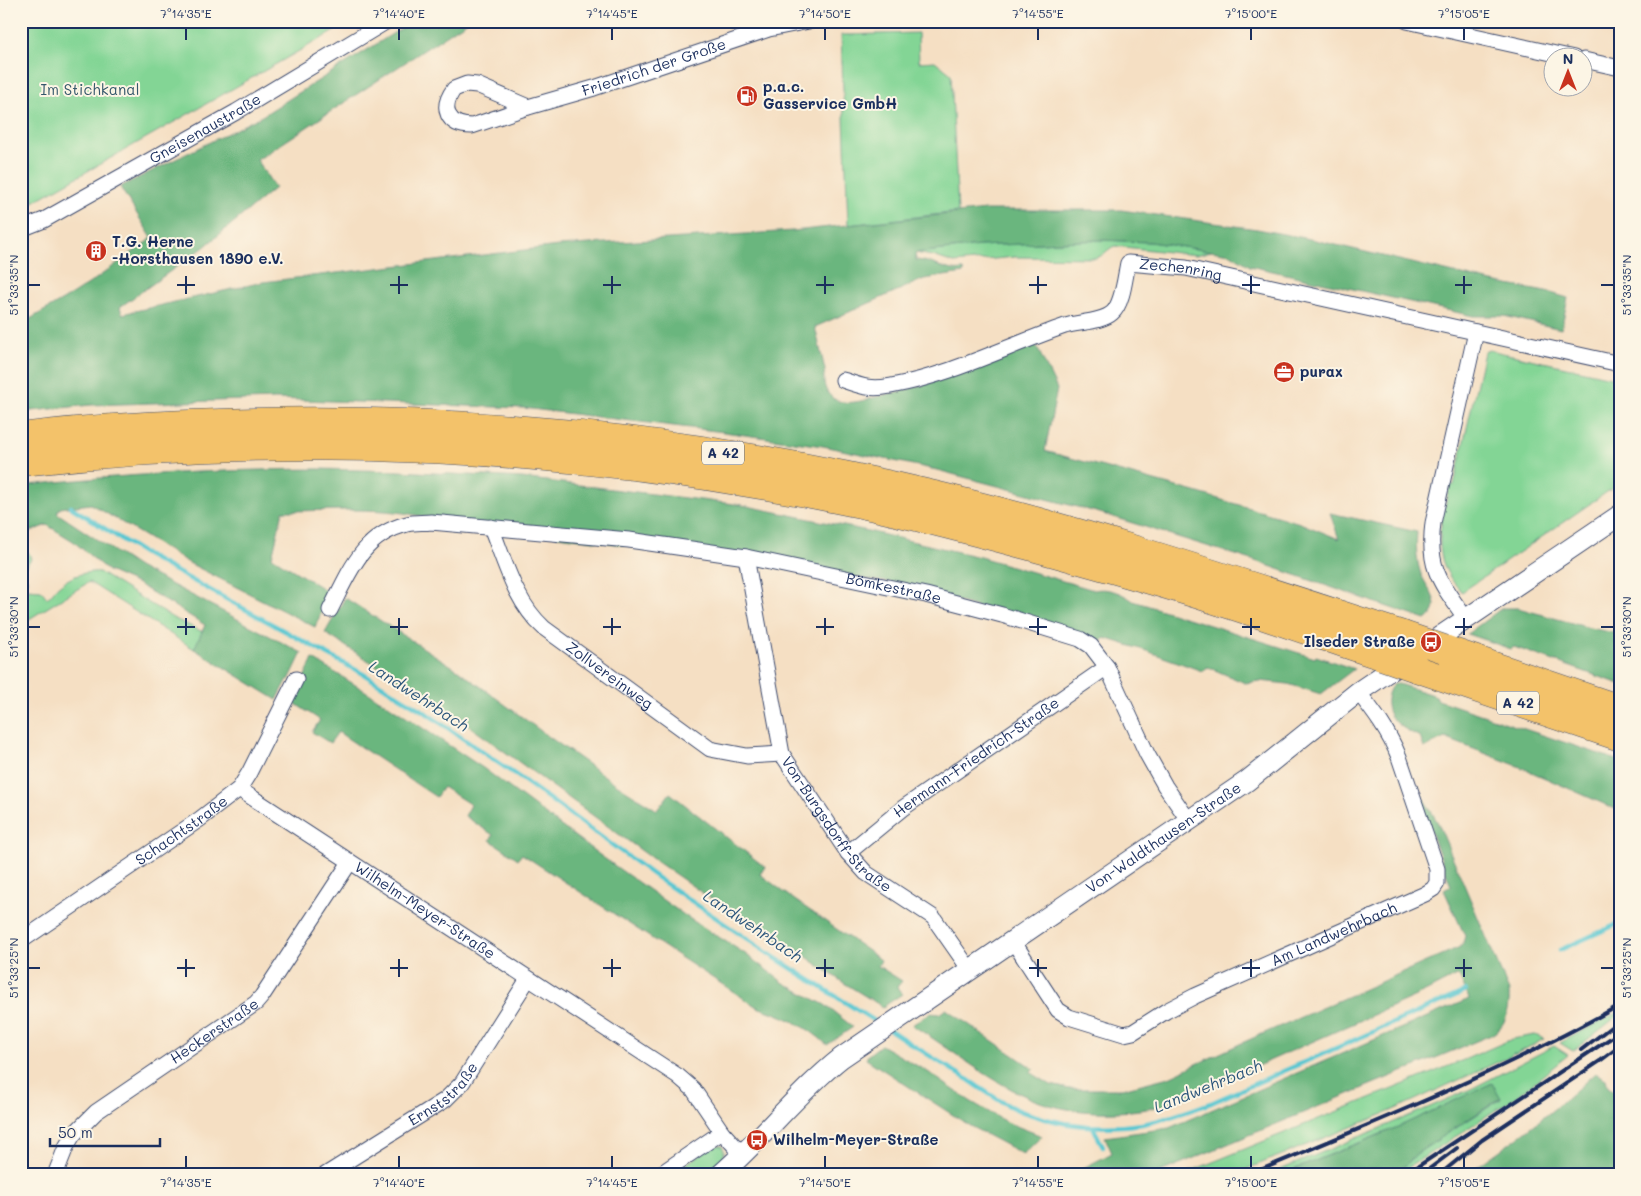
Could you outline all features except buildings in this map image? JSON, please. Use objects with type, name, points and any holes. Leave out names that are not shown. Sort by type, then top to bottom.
[{"type":"highway","name":"A 42","points":[[21,437],[115,428],[206,423],[289,421],[374,422],[470,426],[557,433],[716,452],[853,477],[1026,519],[1208,571],[1620,709]]},
{"type":"highway","name":"A 42","points":[[21,462],[191,449],[369,447],[538,456],[689,474],[762,485],[858,503],[977,532],[1213,599],[1620,738]]},
{"type":"street","name":"Gneisenaustraße","points":[[21,229],[44,220],[236,112],[386,21]]},
{"type":"street","name":"Friedrich der Große","points":[[528,107],[477,85],[467,84],[454,89],[447,101],[446,110],[449,117],[456,123],[472,126],[594,88],[746,36],[809,21]]},
{"type":"street","points":[[1407,21],[1544,51]]},
{"type":"street","points":[[1594,62],[1620,68]]},
{"type":"street","name":"Zechenring","points":[[844,380],[867,389],[891,386],[946,371],[1066,326],[1110,315],[1115,311],[1120,301],[1128,263],[1186,268],[1620,364]]},
{"type":"street","points":[[1466,619],[1440,580],[1433,562],[1431,545],[1433,523],[1476,332]]},
{"type":"street","name":"Von-Waldthausen-Straße","points":[[734,1167],[817,1078],[869,1038],[1247,781],[1358,692],[1620,515]]},
{"type":"street","points":[[330,610],[356,559],[372,541],[389,530],[409,524],[431,522],[491,527]]},
{"type":"street","name":"Bömkestraße","points":[[491,527],[629,540],[746,557],[926,596],[1066,634],[1091,646],[1107,666],[1147,754],[1165,786],[1189,821]]},
{"type":"street","name":"Zollvereinweg","points":[[491,527],[524,605],[533,618],[544,628],[710,749],[747,756],[782,754]]},
{"type":"street","name":"Von-Burgsdorff-Straße","points":[[746,557],[782,754],[848,853],[866,873],[933,917],[970,970]]},
{"type":"street","name":"Hermann-Friedrich-Straße","points":[[848,853],[903,808],[1107,666]]},
{"type":"street","name":"Schachtstraße","points":[[21,941],[200,819],[239,789],[249,773],[296,679]]},
{"type":"street","name":"Am Landwehrbach","points":[[1013,941],[1058,1010],[1069,1017],[1124,1034],[1133,1032],[1166,1011],[1195,996],[1433,889],[1438,884],[1437,869],[1399,757],[1392,739],[1358,692]]},
{"type":"street","name":"Wilhelm-Meyer-Straße","points":[[239,789],[685,1081],[699,1096],[722,1132],[734,1167]]},
{"type":"street","name":"Heckerstraße","points":[[54,1175],[66,1147],[74,1135],[96,1112],[256,1003],[350,862]]},
{"type":"street","name":"Ernststraße","points":[[325,1175],[445,1100],[454,1092],[462,1083],[528,979]]},
{"type":"street","points":[[659,1175],[722,1132]]},
{"type":"green space","name":"Im Stichkanal","points":[[21,21],[352,21],[21,209]]},
{"type":"green space","points":[[413,21],[468,21],[257,160],[275,188],[203,248],[120,307],[122,314],[263,282],[558,246],[793,231],[985,210],[1121,210],[1257,229],[1315,240],[1492,282],[1551,293],[1568,298],[1561,329],[1504,316],[1473,316],[1250,266],[1231,254],[1150,242],[1100,240],[980,246],[915,253],[916,260],[929,262],[951,270],[963,270],[964,273],[924,279],[815,327],[825,370],[824,381],[826,390],[837,401],[848,402],[866,400],[940,380],[1036,345],[1057,389],[1045,451],[1300,523],[1339,539],[1330,513],[1417,532],[1419,566],[1435,602],[1432,614],[1426,620],[1252,560],[1100,513],[937,470],[823,446],[523,408],[275,399],[91,405],[21,412],[21,321],[23,323],[73,294],[152,238],[120,187],[262,116]]},
{"type":"green space","points":[[918,33],[919,62],[935,61],[951,74],[958,212],[848,225],[841,35]]},
{"type":"green space","points":[[1100,240],[1150,242],[1211,251],[1196,255],[1115,246],[1096,258],[1015,257],[954,263],[933,256],[915,253],[980,246]]},
{"type":"green space","points":[[1489,350],[1620,379],[1620,483],[1462,592],[1451,579],[1445,567],[1441,554],[1441,527],[1450,485],[1454,485],[1484,352]]},
{"type":"green space","points":[[318,469],[400,471],[522,478],[742,505],[980,557],[1094,590],[1115,591],[1133,601],[1354,669],[1321,694],[1288,684],[1260,681],[1245,683],[1208,667],[1202,671],[1105,638],[1098,644],[902,584],[411,514],[356,510],[283,511],[272,557],[330,593],[315,627],[189,563],[91,504],[60,508],[57,513],[138,567],[302,653],[277,700],[194,649],[205,625],[138,584],[108,571],[73,541],[47,525],[21,535],[21,486],[169,473]]},
{"type":"green space","points":[[21,548],[29,553],[31,559],[22,571],[27,579],[27,589],[41,590],[47,598],[59,586],[70,579],[84,573],[99,572],[173,618],[203,632],[194,649],[89,582],[21,624]]},
{"type":"green space","points":[[345,598],[458,670],[616,784],[657,810],[670,793],[724,837],[765,867],[760,874],[881,960],[878,966],[902,981],[897,987],[902,994],[883,1007],[844,983],[801,953],[726,909],[653,859],[454,715],[325,633]]},
{"type":"green space","points":[[1502,608],[1518,608],[1590,628],[1620,634],[1620,684],[1514,647],[1511,649],[1467,634]]},
{"type":"green space","points":[[313,659],[388,705],[483,768],[687,917],[744,953],[784,983],[825,1005],[853,1027],[827,1045],[803,1027],[757,1007],[522,854],[518,859],[490,840],[493,835],[465,816],[471,805],[443,787],[436,797],[338,732],[330,743],[312,732],[320,720],[294,703]]},
{"type":"green space","points":[[1395,683],[1436,696],[1438,700],[1620,761],[1620,811],[1518,766],[1445,738],[1424,748],[1420,737],[1402,727],[1388,711],[1389,691]]},
{"type":"green space","points":[[1412,779],[1438,823],[1509,991],[1509,1004],[1504,1022],[1491,1035],[1153,1175],[1070,1175],[1112,1153],[1105,1137],[1169,1128],[1469,999],[1459,976],[1192,1095],[1157,1107],[1122,1112],[1091,1112],[1061,1108],[1032,1099],[985,1074],[912,1025],[930,1013],[939,1014],[946,1009],[1034,1069],[1030,1072],[1051,1085],[1069,1089],[1122,1089],[1169,1077],[1460,947],[1465,936],[1444,890],[1451,886]]},
{"type":"green space","points":[[1620,1011],[1620,1014],[1573,1051],[1560,1043]]},
{"type":"green space","points":[[1535,1035],[1544,1039],[1514,1055],[1514,1053],[1391,1111],[1232,1175],[1181,1175],[1512,1039]]},
{"type":"green space","points":[[881,1045],[928,1072],[970,1101],[1006,1122],[1042,1136],[1023,1154],[970,1126],[866,1059],[868,1055]]},
{"type":"green space","points":[[1554,1046],[1568,1055],[1520,1094],[1397,1175],[1391,1175],[1406,1165],[1416,1154],[1501,1099],[1492,1084],[1398,1127],[1281,1175],[1268,1175],[1473,1088]]},
{"type":"green space","points":[[1595,1073],[1606,1079],[1608,1087],[1620,1095],[1620,1175],[1465,1175],[1532,1126]]},
{"type":"green space","points":[[1492,1083],[1501,1098],[1416,1154],[1406,1165],[1391,1175],[1281,1175],[1398,1127]]},
{"type":"green space","points":[[716,1145],[722,1146],[724,1151],[723,1159],[705,1175],[668,1175]]},
{"type":"waterway","name":"Landwehrbach","points":[[71,507],[146,555],[365,675],[426,713],[523,780],[656,877],[769,954],[881,1025]]},
{"type":"waterway","name":"Landwehrbach","points":[[1560,950],[1620,923]]},
{"type":"waterway","name":"Landwehrbach","points":[[890,1030],[995,1098],[1018,1110],[1069,1124],[1113,1127],[1160,1120],[1211,1103],[1466,991]]},
{"type":"waterway","points":[[1093,1127],[1103,1147]]},
{"type":"railway","points":[[1248,1175],[1483,1075],[1620,1005]]},
{"type":"railway","points":[[1581,1050],[1620,1020]]},
{"type":"railway","points":[[1405,1175],[1620,1032]]},
{"type":"railway","points":[[1439,1175],[1482,1140],[1620,1046]]},
{"type":"railway","points":[[1421,1175],[1457,1148]]},
{"type":"place","name":"p.a.c. Gasservice GmbH","points":[[747,96]]},
{"type":"place","name":"T.G. Herne -Horsthausen 1890 e.V.","points":[[96,251]]},
{"type":"place","name":"purax","points":[[1284,372]]},
{"type":"place","name":"Ilseder Straße","points":[[1431,642]]},
{"type":"place","name":"Wilhelm-Meyer-Straße","points":[[757,1140]]}]
